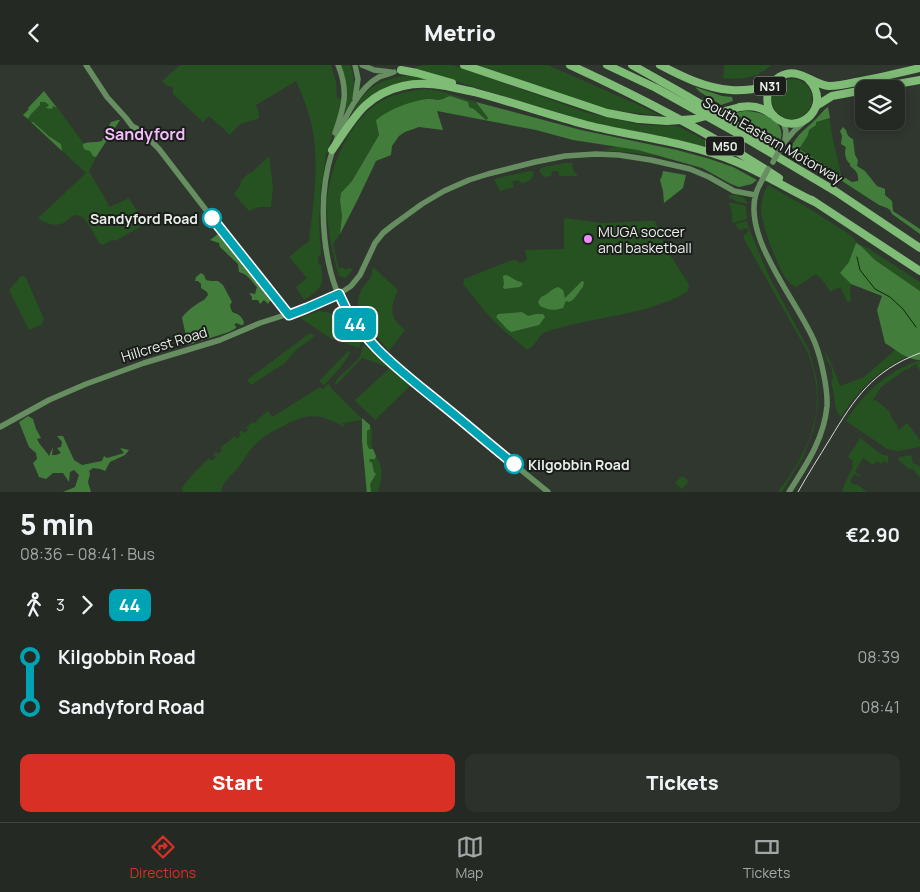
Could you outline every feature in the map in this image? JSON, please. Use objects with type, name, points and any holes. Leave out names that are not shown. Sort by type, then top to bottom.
[{"type":"highway","points":[[464,65],[607,113],[639,119],[667,121],[694,119],[747,106],[767,110],[773,115]]},
{"type":"highway","name":"M50","points":[[570,65],[676,117],[767,171],[920,271]]},
{"type":"highway","name":"South Eastern Motorway","points":[[607,65],[686,104],[835,191],[920,248]]},
{"type":"highway","points":[[632,65],[749,133],[835,191]]},
{"type":"highway","points":[[660,65],[695,82],[713,88],[732,91],[770,86]]},
{"type":"highway","name":"N31","points":[[783,122],[773,115],[768,103],[768,92],[770,86],[777,79],[786,74],[799,74],[817,84],[834,86],[920,69]]},
{"type":"highway","points":[[397,71],[436,78],[499,99]]},
{"type":"highway","points":[[783,122],[793,124],[806,120],[812,113],[816,106],[817,93],[808,79]]},
{"type":"highway","points":[[905,83],[920,80]]},
{"type":"highway","points":[[332,150],[353,118],[368,103],[382,93],[401,86],[415,84],[445,85],[588,125],[681,145],[713,154],[758,172],[815,202]]},
{"type":"highway","points":[[816,106],[832,97],[855,92]]},
{"type":"street","points":[[86,65],[107,97],[132,126],[144,134],[162,154],[289,315]]},
{"type":"street","points":[[338,65],[344,82],[344,103],[328,162],[323,201],[323,221],[332,277],[344,305],[367,338],[383,354],[548,492]]},
{"type":"street","points":[[355,65],[358,79],[355,101]]},
{"type":"street","points":[[362,65],[374,70],[397,71]]},
{"type":"street","points":[[328,162],[338,135],[355,101],[366,88],[380,77],[411,65]]},
{"type":"street","points":[[789,492],[820,437],[827,398],[815,343],[778,279],[759,235],[754,214],[755,195],[760,183],[783,144],[806,120]]},
{"type":"street","points":[[783,122],[786,131],[783,144]]},
{"type":"street","name":"Hillcrest Road","points":[[0,427],[49,399],[93,381],[144,363],[206,345],[260,323],[289,315],[339,294],[351,286],[360,275],[375,243],[393,225],[444,191],[498,171],[565,156],[619,155],[651,159],[690,169],[734,191],[755,195]]},
{"type":"green space","points":[[180,65],[331,65],[336,82],[337,98],[342,99],[326,155],[321,189],[319,222],[321,255],[318,257],[319,265],[321,265],[322,283],[315,293],[304,300],[296,287],[307,278],[289,257],[309,241],[315,187],[315,146],[310,119],[296,81],[256,105],[259,118],[240,124],[230,135],[209,116],[203,122],[173,94],[173,87],[167,86],[162,81]]},
{"type":"green space","points":[[340,65],[350,65],[354,84],[351,102],[344,112],[346,88]]},
{"type":"green space","points":[[422,65],[453,65],[588,113],[642,125],[677,126],[738,159],[569,117],[449,79],[413,70]]},
{"type":"green space","points":[[473,65],[548,65],[658,115],[616,111],[588,105]]},
{"type":"green space","points":[[724,65],[771,65],[761,73],[736,79],[723,78]]},
{"type":"green space","points":[[404,76],[431,80],[404,84],[350,118],[359,101],[377,84]]},
{"type":"green space","points":[[796,79],[803,82],[809,88],[812,99],[811,107],[803,116],[796,119],[788,119],[781,116],[773,107],[772,95],[775,88],[784,80]]},
{"type":"green space","points":[[695,87],[722,96],[732,97],[733,101],[721,105]]},
{"type":"green space","points":[[424,89],[440,91],[476,102],[488,118],[486,120],[474,109],[445,98],[440,100],[434,99],[378,132],[379,135],[352,181],[341,193],[342,216],[340,234],[333,244],[339,269],[342,267],[346,270],[349,268],[353,269],[346,278],[339,276],[330,240],[327,212],[328,189],[337,158],[353,129],[374,106],[387,98],[409,91]]},
{"type":"green space","points":[[44,91],[57,108],[53,106],[52,109],[46,108],[49,105],[45,102],[40,102],[40,105],[28,119],[23,115]]},
{"type":"green space","points":[[450,96],[468,102],[469,107],[486,120],[488,118],[476,102],[581,130],[677,150],[710,159],[733,167],[757,180],[752,184],[739,187],[702,168],[638,150],[573,140],[536,130],[437,111],[443,130],[419,127],[405,132],[399,136],[392,146],[391,155],[376,161],[340,234],[342,216],[341,193],[352,181],[379,135],[376,120],[393,109],[406,104],[427,99],[439,100]]},
{"type":"green space","points":[[36,100],[54,103],[96,157],[89,171],[110,207],[129,198],[145,224],[115,241],[112,240],[103,245],[99,243],[87,222],[79,215],[73,216],[58,225],[49,224],[38,218],[86,173],[23,115]]},
{"type":"green space","points":[[828,107],[841,174],[791,147],[801,133]]},
{"type":"green space","points":[[828,107],[830,118],[816,122],[816,125],[809,130],[799,149],[852,182],[858,181],[857,172],[850,166],[846,158],[846,147],[841,144],[842,136],[840,131],[843,127],[853,139],[855,155],[858,160],[857,166],[865,171],[877,186],[885,189],[885,195],[892,201],[893,211],[920,229],[920,234],[892,214],[890,210],[837,179],[823,168],[822,165],[791,147],[801,133]]},
{"type":"green space","points":[[745,111],[759,113],[778,124],[781,130],[779,144],[729,114]]},
{"type":"green space","points":[[745,111],[765,115],[777,123],[781,134],[780,141],[735,113]]},
{"type":"green space","points":[[120,120],[96,157],[84,148],[83,144],[102,141],[105,131],[111,122]]},
{"type":"green space","points":[[31,122],[61,144],[62,151]]},
{"type":"green space","points":[[618,146],[638,150],[655,156],[603,150]]},
{"type":"green space","points":[[269,156],[273,187],[271,207],[259,207],[249,211],[234,194],[241,181]]},
{"type":"green space","points":[[572,163],[573,170],[578,176],[559,176],[558,171],[553,171],[551,176],[545,177],[539,170],[543,167]]},
{"type":"green space","points":[[533,171],[533,176],[530,180],[522,183],[517,180],[512,182],[514,187],[500,191],[494,179]]},
{"type":"green space","points":[[663,171],[686,175],[683,188],[664,203],[660,180]]},
{"type":"green space","points":[[768,185],[810,209],[920,282],[920,291],[875,260],[862,247],[840,273],[851,284],[851,300],[848,303],[840,287],[830,292],[825,283],[816,274],[796,287],[791,284],[775,257],[762,217],[762,201]]},
{"type":"green space","points":[[730,195],[740,196],[748,204],[728,197]]},
{"type":"green space","points":[[729,202],[746,206],[747,219],[732,222]]},
{"type":"green space","points":[[564,218],[601,223],[655,221],[665,247],[688,283],[687,292],[653,307],[561,327],[543,333],[529,349],[526,349],[488,315],[463,284],[464,279],[509,261],[516,260],[520,263],[527,260],[525,250],[564,249]]},
{"type":"green space","points":[[747,221],[770,278],[809,350],[817,380],[818,404],[814,429],[804,455],[782,492],[778,492],[800,459],[814,425],[817,390],[807,351],[744,239],[744,235],[749,231],[747,228],[740,230],[737,227],[736,224]]},
{"type":"green space","points":[[218,234],[277,305],[273,301],[270,301],[268,304],[264,300],[260,304],[258,300],[252,300],[249,293],[255,294],[257,287],[247,276],[239,272],[238,264],[220,247],[219,243],[210,240]]},
{"type":"green space","points":[[856,243],[875,260],[920,291],[920,360],[906,356],[885,343],[877,310],[882,296],[851,284],[840,273],[849,262]]},
{"type":"green space","points":[[373,267],[398,290],[392,311],[396,321],[405,330],[389,351],[363,322],[358,309],[359,296],[371,277]]},
{"type":"green space","points":[[201,273],[206,280],[218,281],[223,285],[232,302],[230,305],[232,311],[240,316],[244,322],[243,325],[236,323],[234,325],[236,328],[229,332],[188,345],[182,318],[208,295],[201,288],[201,284],[195,281],[196,277]]},
{"type":"green space","points":[[506,275],[523,284],[520,287],[504,289],[503,276]]},
{"type":"green space","points":[[21,276],[26,278],[44,319],[41,325],[29,330],[9,290]]},
{"type":"green space","points":[[582,281],[584,282],[583,287],[573,299],[569,302],[566,301],[563,308],[551,310],[540,306],[538,302],[541,297],[553,289],[558,287],[563,290],[565,298]]},
{"type":"green space","points":[[319,311],[331,313],[334,317],[335,315],[361,343],[359,348],[330,338],[300,318]]},
{"type":"green space","points":[[522,312],[528,316],[543,314],[545,317],[539,325],[511,332],[496,317],[498,314]]},
{"type":"green space","points":[[310,333],[315,336],[296,350],[285,363],[251,385],[247,380]]},
{"type":"green space","points":[[364,345],[411,385],[375,420],[355,400],[390,368],[362,358],[336,385],[335,383],[358,359]]},
{"type":"green space","points":[[895,350],[906,357],[885,369],[869,382],[841,417],[835,405],[831,382],[833,378],[831,366],[827,361],[825,351],[840,386],[864,377]]},
{"type":"green space","points":[[348,351],[350,353],[348,357],[330,379],[324,385],[319,381]]},
{"type":"green space","points":[[920,360],[920,371],[916,364],[906,369],[880,388],[873,400],[876,400],[890,412],[899,430],[907,423],[920,440],[920,447],[898,451],[887,449],[846,421],[869,392],[887,376]]},
{"type":"green space","points":[[329,384],[369,426],[361,420],[343,423],[344,428],[323,418],[312,416],[302,418],[286,424],[260,440],[225,482],[221,492],[182,492],[183,490],[181,489],[191,476],[209,458],[212,461],[216,457],[213,454],[216,452],[219,454],[222,450],[220,448],[235,436],[237,439],[241,435],[239,433],[242,430],[244,433],[248,430],[246,427],[253,422],[256,423],[268,411],[272,417],[320,387],[323,389]]},
{"type":"green space","points":[[28,416],[33,419],[41,438],[37,439],[49,456],[53,447],[52,455],[61,453],[57,448],[61,447],[62,442],[57,436],[63,436],[74,460],[82,465],[102,461],[104,456],[107,458],[124,453],[120,448],[129,450],[125,455],[110,462],[105,471],[93,468],[89,471],[88,482],[91,492],[63,492],[75,487],[79,475],[74,470],[70,472],[69,482],[63,473],[53,473],[46,479],[39,477],[33,463],[37,459],[36,453],[29,447],[19,422]]},
{"type":"green space","points":[[362,418],[370,425],[370,429],[367,431],[367,444],[369,449],[373,449],[376,456],[375,459],[370,459],[369,461],[372,463],[376,474],[370,484],[371,492],[367,492],[362,441]]},
{"type":"green space","points":[[369,426],[372,429],[372,447],[382,471],[378,492],[366,492],[362,431]]},
{"type":"green space","points":[[860,438],[881,454],[888,456],[888,463],[883,461],[881,464],[877,461],[873,465],[863,458],[855,472],[861,476],[855,474],[850,479],[854,485],[857,484],[867,492],[842,492],[852,469],[853,461],[848,457]]},
{"type":"green space","points":[[911,455],[913,463],[920,466],[920,477],[915,471],[909,469],[898,460],[899,457]]},
{"type":"green space","points":[[682,476],[689,481],[682,489],[675,483]]},
{"type":"waterway","points":[[857,257],[860,270],[875,289],[890,297],[903,309],[916,327]]},
{"type":"tram line","points":[[798,492],[848,411],[866,387],[889,368],[920,353]]},
{"type":"bus line","name":"44","points":[[212,218],[289,315],[339,294],[352,319],[383,354],[514,464]]},
{"type":"place","name":"Sandyford Road","points":[[212,218]]},
{"type":"place","name":"MUGA soccer and basketball","points":[[588,239]]},
{"type":"place","name":"Kilgobbin Road","points":[[514,464]]},
{"type":"district","name":"Sandyford","points":[[145,134]]}]
